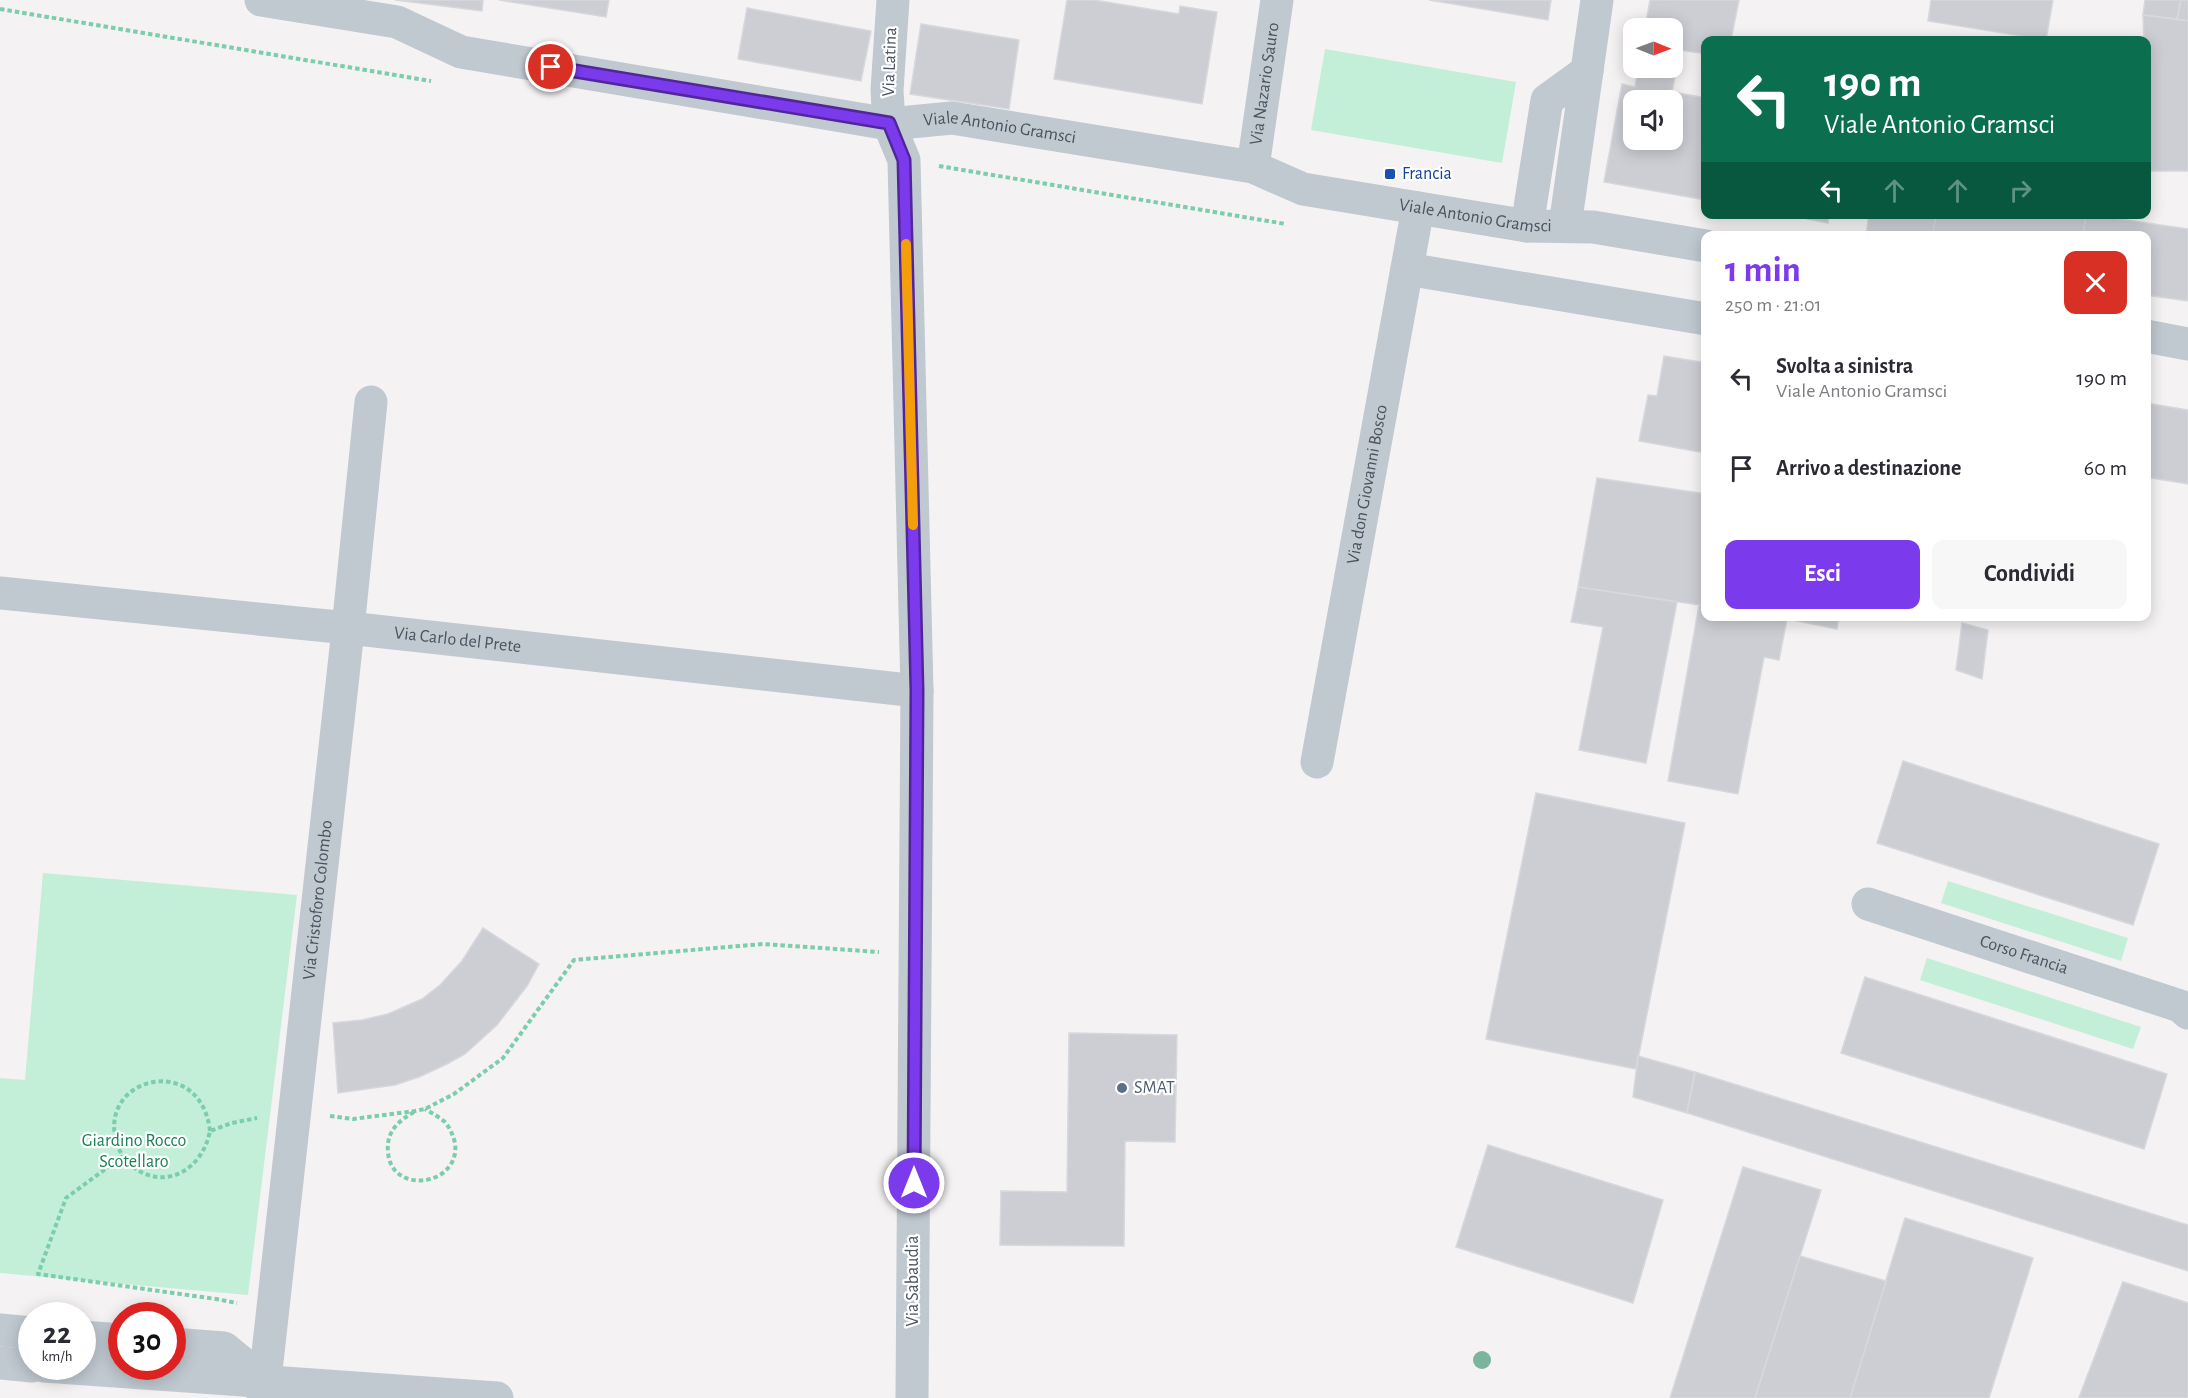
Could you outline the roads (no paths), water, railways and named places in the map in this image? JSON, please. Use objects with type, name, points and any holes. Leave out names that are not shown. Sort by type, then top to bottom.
[{"type":"street","name":"Viale Antonio Gramsci","points":[[261,0],[397,22],[461,52],[889,123],[952,118],[1253,167],[1303,189],[1527,226],[1593,227],[1701,245]]},
{"type":"street","name":"Via Latina","points":[[889,123],[887,90],[893,0]]},
{"type":"street","name":"Via Nazario Sauro","points":[[1253,167],[1277,0]]},
{"type":"street","points":[[1565,226],[1597,0]]},
{"type":"street","points":[[1527,226],[1546,100],[1587,71]]},
{"type":"street","name":"Via Sabaudia","points":[[889,123],[904,160],[917,691],[912,1398]]},
{"type":"street","name":"Via don Giovanni Bosco","points":[[1317,762],[1419,208]]},
{"type":"street","points":[[1407,269],[1701,318]]},
{"type":"street","points":[[2151,337],[2188,344]]},
{"type":"street","name":"Via Cristoforo Colombo","points":[[264,1390],[371,402]]},
{"type":"street","name":"Via Carlo del Prete","points":[[0,593],[348,628],[917,691]]},
{"type":"street","name":"Corso Francia","points":[[1868,904],[2185,1008]]},
{"type":"street","points":[[0,1330],[18,1332]]},
{"type":"street","points":[[186,1345],[224,1348],[264,1390]]},
{"type":"street","points":[[0,1363],[18,1365]]},
{"type":"street","points":[[96,1372],[264,1390],[497,1398]]},
{"type":"place","name":"Francia","points":[[1390,174]]},
{"type":"place","name":"SMAT","points":[[1122,1088]]},
{"type":"park label","name":"Giardino Rocco Scotellaro","points":[[134,1151]]}]
